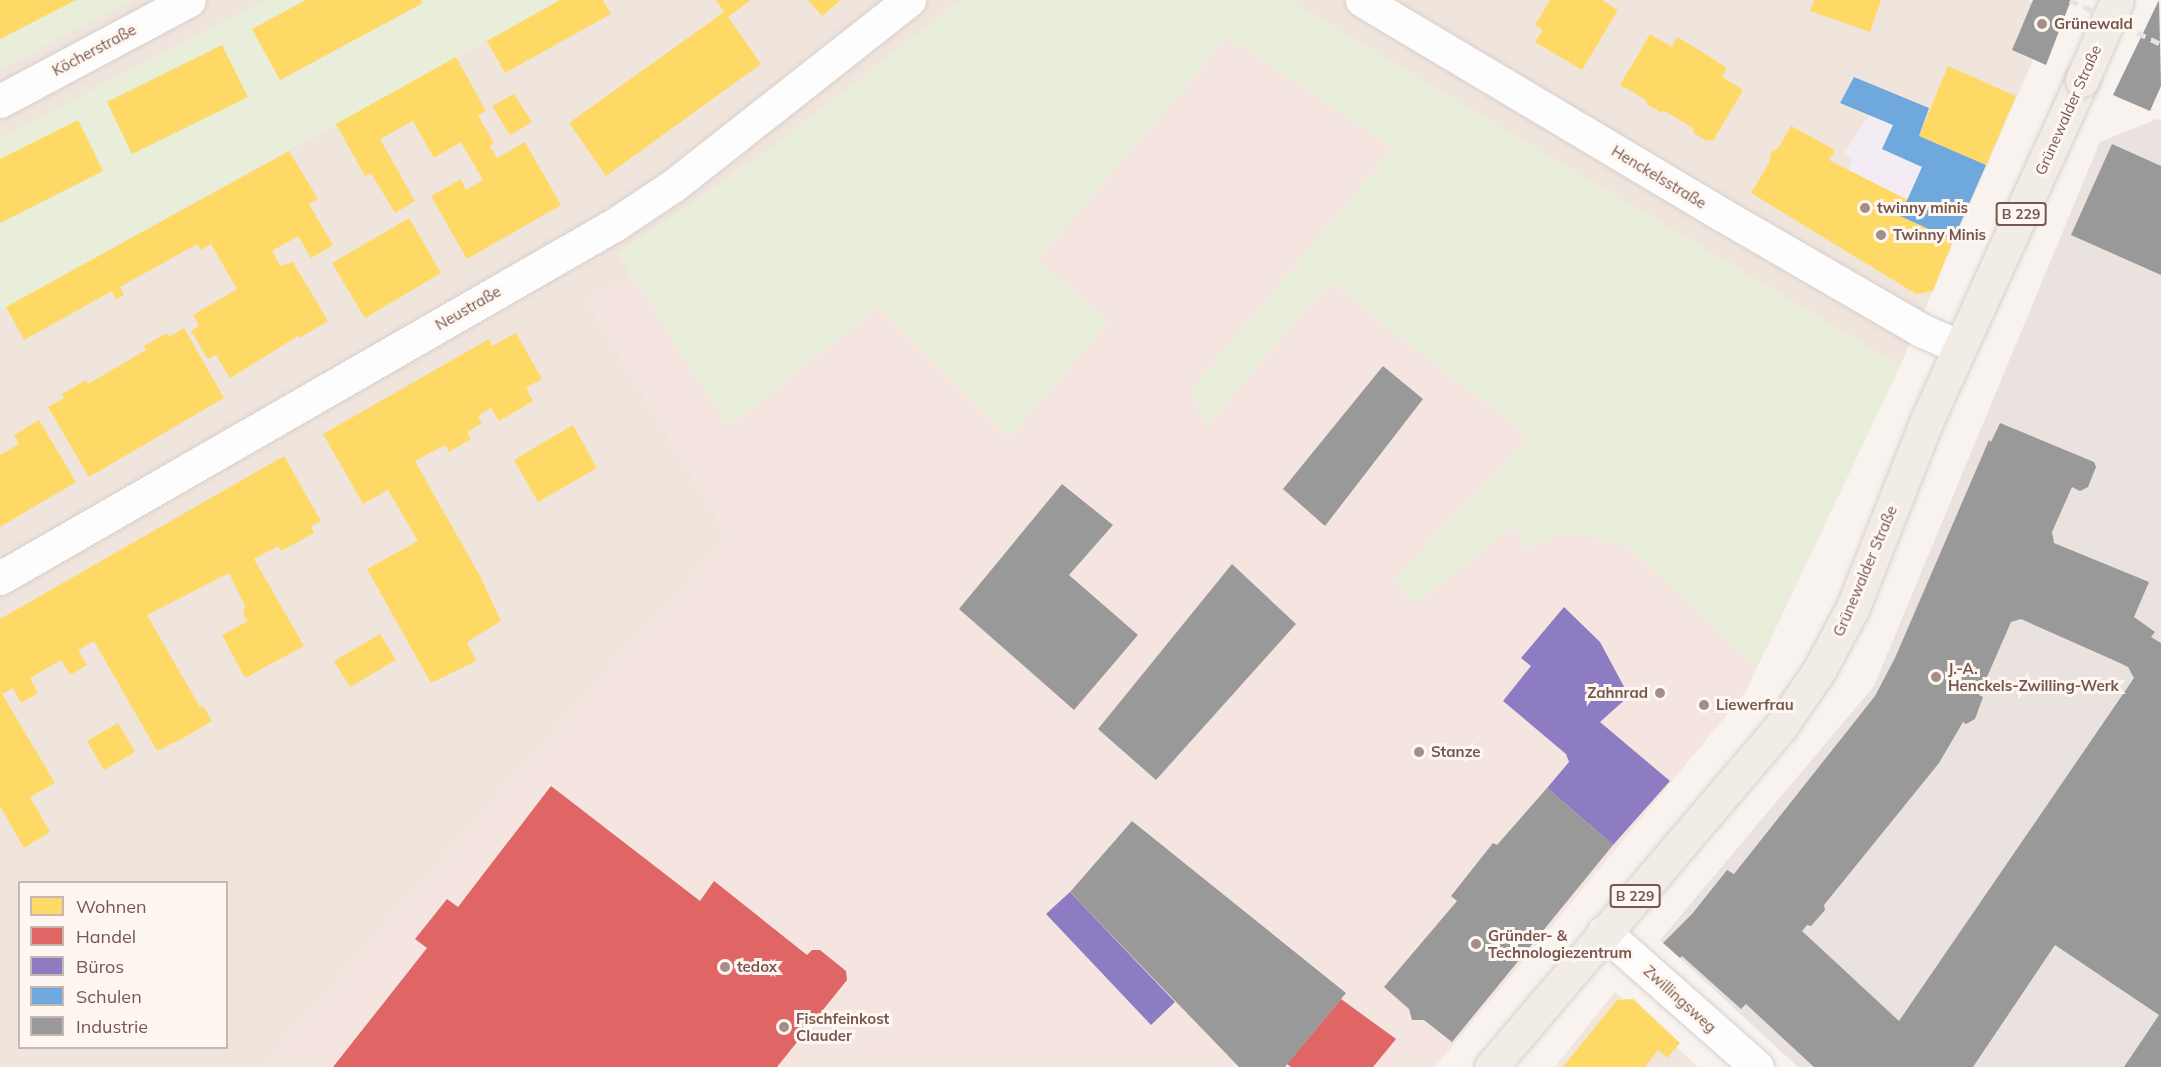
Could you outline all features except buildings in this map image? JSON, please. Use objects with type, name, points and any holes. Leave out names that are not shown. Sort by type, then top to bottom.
[{"type":"main road","name":"Grünewalder Straße","points":[[1491,1067],[1781,726],[1821,669],[1853,607],[1927,420],[2117,0]]},
{"type":"street","name":"Köcherstraße","points":[[0,101],[189,0]]},
{"type":"street","name":"Neustraße","points":[[0,578],[614,225],[674,185],[909,0]]},
{"type":"street","name":"Henckelsstraße","points":[[1362,0],[1731,220],[1923,331],[1960,347]]},
{"type":"street","name":"Zwillingsweg","points":[[1604,932],[1756,1067]]},
{"type":"shaded area","points":[[0,0],[961,0],[758,158],[618,253],[632,277],[588,301],[730,538],[634,642],[263,1067],[0,1067]]},
{"type":"shaded area","name":"Gründer- & Technologiezentrum","points":[[961,0],[1288,0],[1900,366],[1745,693],[1435,1067],[263,1067],[634,642],[729,538],[587,300],[631,277],[618,253],[758,158]]},
{"type":"shaded area","points":[[1288,0],[2028,0],[2032,2],[2012,50],[2033,60],[1900,366]]},
{"type":"shaded area","name":"twinny minis","points":[[1869,115],[1893,125],[1882,149],[1922,167],[1900,216],[1953,240],[1933,291],[1916,294],[1813,229],[1853,161],[1844,154]]},
{"type":"shaded area","points":[[2157,119],[2161,120],[2161,1067],[1798,1067],[1660,940],[1874,686],[2100,142]]},
{"type":"shaded area","points":[[1615,992],[1698,1067],[1555,1067]]},
{"type":"green space","points":[[0,0],[132,0],[0,69]]},
{"type":"green space","points":[[265,0],[560,0],[0,310],[0,138]]},
{"type":"green space","points":[[961,0],[1288,0],[1900,366],[1756,668],[1629,547],[1587,535],[1558,535],[1527,549],[1515,525],[1415,604],[1393,581],[1529,437],[1330,282],[1206,426],[1191,390],[1393,148],[1252,53],[1226,39],[1037,260],[1109,321],[1009,438],[878,307],[728,427],[618,253],[758,158]]},
{"type":"railway","points":[[2070,0],[2161,44]]},
{"type":"place","name":"Grünewald","points":[[2042,24]]},
{"type":"place","name":"twinny minis","points":[[1865,208]]},
{"type":"place","name":"Twinny Minis","points":[[1881,235]]},
{"type":"place","name":"J.-A. Henckels-Zwilling-Werk","points":[[1936,677]]},
{"type":"place","name":"Zahnrad","points":[[1660,693]]},
{"type":"place","name":"Liewerfrau","points":[[1704,705]]},
{"type":"place","name":"Stanze","points":[[1419,752]]},
{"type":"place","name":"Gründer- & Technologiezentrum","points":[[1476,944]]},
{"type":"place","name":"tedox","points":[[725,967]]},
{"type":"place","name":"Fischfeinkost Clauder","points":[[784,1027]]}]
